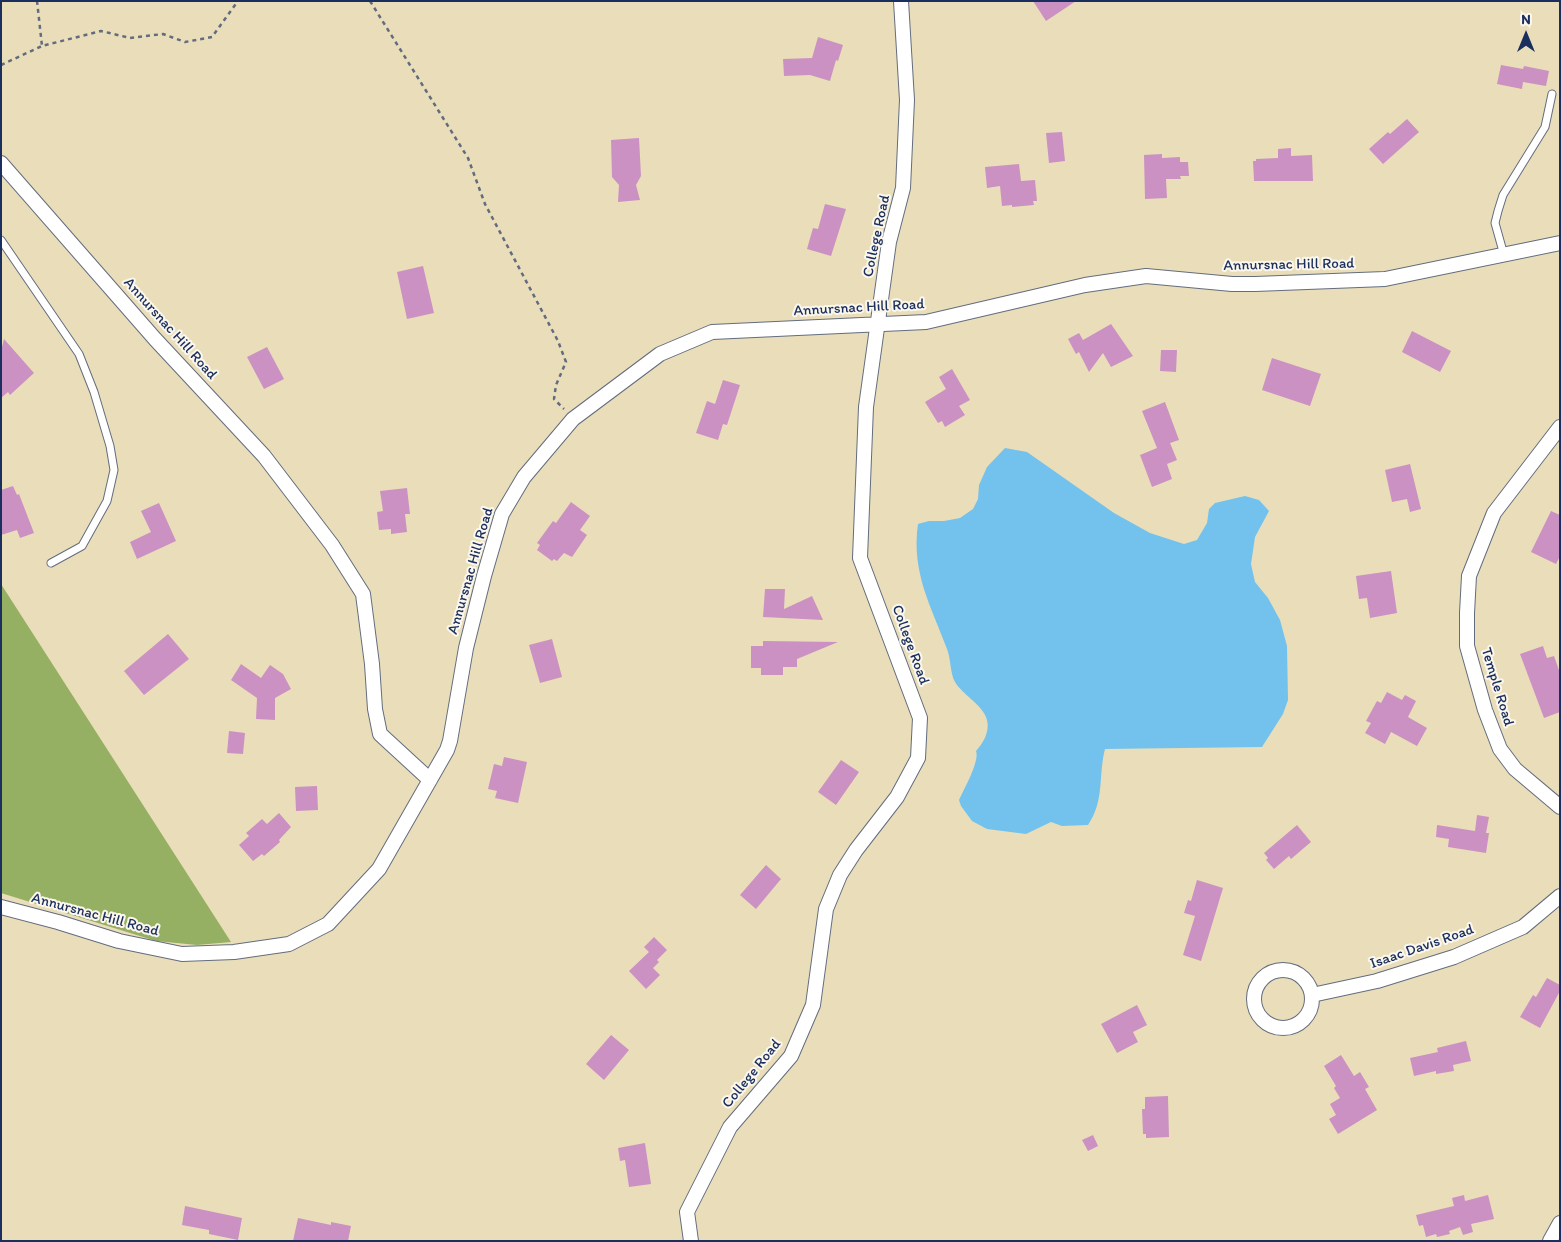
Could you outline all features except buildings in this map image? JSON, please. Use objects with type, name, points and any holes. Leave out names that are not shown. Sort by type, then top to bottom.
[{"type":"street","name":"College Road","points":[[691,1241],[687,1212],[730,1126],[791,1056],[813,1005],[826,909],[840,876],[856,850],[897,797],[918,758],[920,718],[860,558],[866,407],[889,242],[904,188],[907,100],[901,1]]},
{"type":"street","name":"Annursnac Hill Road","points":[[1,163],[155,339],[264,456],[332,545],[363,594],[372,664],[375,709],[380,734],[430,780]]},
{"type":"street","name":"Annursnac Hill Road","points":[[1,906],[119,941],[182,954],[234,952],[289,944],[328,924],[378,869],[447,750],[466,648],[502,514],[524,477],[573,419],[660,354],[684,342],[712,332],[926,322],[1085,285],[1146,276],[1232,284],[1385,279],[1560,243]]},
{"type":"street","name":"Temple Road","points":[[1560,426],[1494,513],[1469,576],[1467,646],[1485,710],[1500,749],[1515,769],[1560,807]]},
{"type":"street","name":"Isaac Davis Road","points":[[1312,995],[1377,980],[1454,957],[1523,927],[1560,896]]},
{"type":"street","points":[[1278,970],[1287,970],[1304,978],[1312,995],[1312,1005],[1308,1014],[1294,1026],[1285,1028],[1268,1025],[1257,1013],[1254,1005],[1256,987],[1261,979],[1269,973],[1278,970]]},
{"type":"street","points":[[1550,1241],[1560,1223]]},
{"type":"lane","points":[[1504,255],[1495,223],[1498,211],[1503,195],[1545,127],[1552,94]]},
{"type":"lane","points":[[1,240],[79,354],[94,392],[110,446],[114,470],[107,501],[82,546],[51,563]]},
{"type":"path","points":[[37,1],[42,46]]},
{"type":"path","points":[[1,65],[42,46],[102,31],[130,38],[163,34],[185,42],[212,37],[238,1]]},
{"type":"path","points":[[370,1],[468,158],[485,204],[558,341],[566,362],[556,385],[554,399],[573,419]]},
{"type":"green space","points":[[1,584],[231,942],[197,945],[156,941],[1,893]]},
{"type":"water","points":[[1005,448],[1027,452],[1114,513],[1150,533],[1184,544],[1197,540],[1207,523],[1209,509],[1215,503],[1245,496],[1259,500],[1269,511],[1255,537],[1251,564],[1255,582],[1268,598],[1280,620],[1287,646],[1288,700],[1283,714],[1262,747],[1105,749],[1097,806],[1088,825],[1062,826],[1051,822],[1026,834],[987,829],[972,821],[959,800],[974,768],[977,756],[976,751],[986,736],[988,727],[984,712],[958,686],[953,678],[948,653],[920,573],[917,558],[918,524],[960,518],[973,509],[978,499],[979,485],[987,467]]}]
